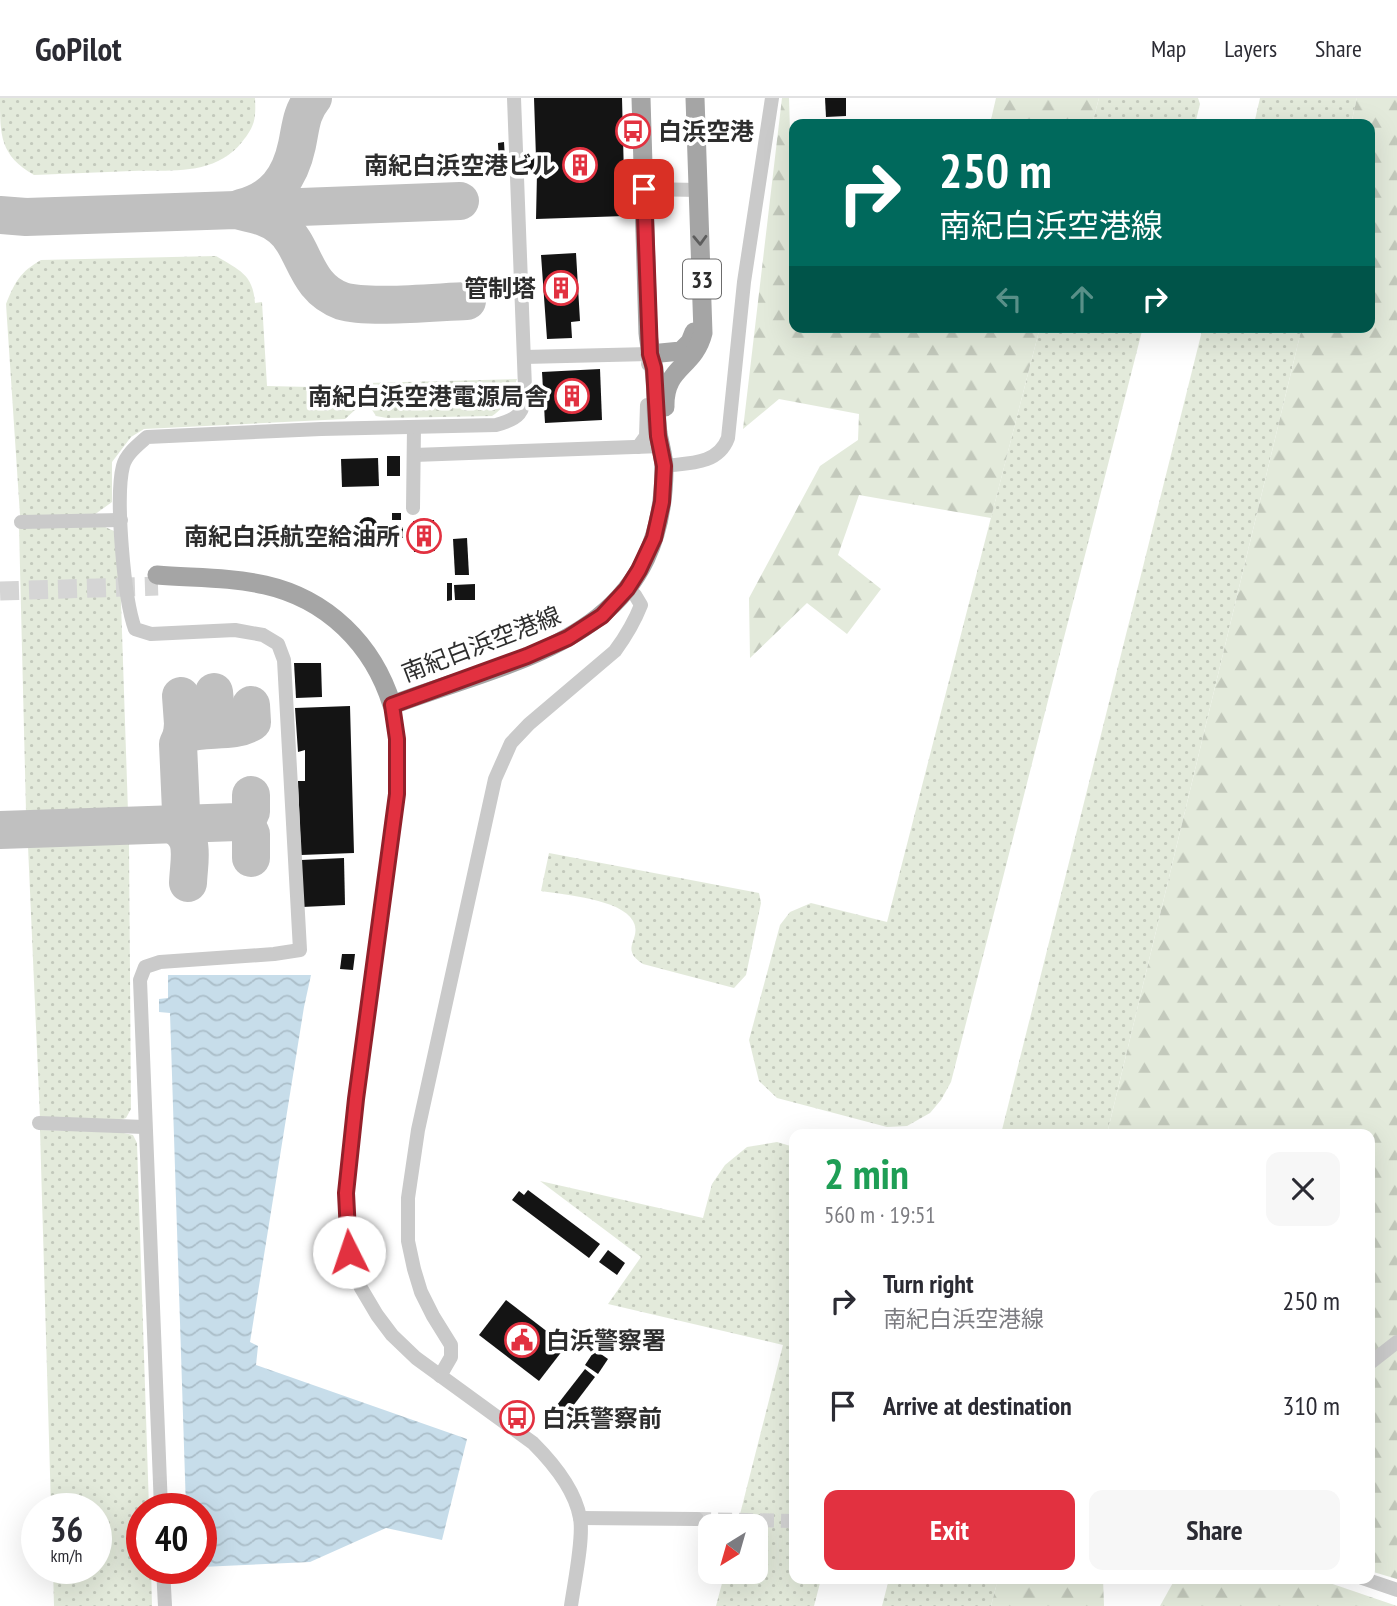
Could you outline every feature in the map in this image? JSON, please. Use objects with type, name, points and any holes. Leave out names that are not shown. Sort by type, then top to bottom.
[{"type":"main road","name":"南紀白浜空港線","points":[[158,580],[242,582],[299,596],[336,619],[353,635],[373,660],[392,705],[527,656],[568,638],[602,616],[627,589],[654,538],[660,517],[664,466],[658,436],[654,368],[650,354],[641,98]]},
{"type":"main road","name":"南紀白浜空港線","points":[[662,446],[666,428],[667,386],[671,376],[694,355],[703,332],[695,98]]},
{"type":"main road","points":[[650,354],[677,352],[685,348],[693,336],[702,294]]},
{"type":"street","points":[[160,1493],[140,980],[145,967],[160,962],[300,950],[284,660],[278,644],[263,635],[235,630],[151,634],[135,629],[129,613],[121,520],[123,463],[134,448],[148,437],[496,425],[513,421],[525,403],[513,98]]},
{"type":"street","points":[[664,466],[710,459],[721,450],[728,438],[744,282],[772,98]]},
{"type":"street","points":[[644,189],[699,190]]},
{"type":"street","points":[[524,357],[650,354],[647,366],[646,436],[638,447]]},
{"type":"street","points":[[413,508],[414,427]]},
{"type":"street","points":[[414,455],[662,446]]},
{"type":"street","points":[[21,522],[121,520]]},
{"type":"street","points":[[440,1376],[451,1356],[451,1345],[421,1292],[414,1269],[408,1241],[408,1198],[418,1130],[495,779],[511,743],[556,700],[594,670],[624,638],[635,622],[640,605],[635,595],[627,589]]},
{"type":"street","points":[[392,705],[397,739],[397,794],[346,1193],[349,1252],[357,1277],[377,1315],[392,1335],[415,1358],[533,1443],[551,1460],[569,1490],[580,1518],[571,1606]]},
{"type":"street","points":[[39,1123],[144,1127]]},
{"type":"street","points":[[1375,1359],[1397,1342]]},
{"type":"street","points":[[580,1518],[697,1519]]},
{"type":"street","points":[[1375,1582],[1397,1590]]},
{"type":"street","points":[[164,1584],[165,1606]]},
{"type":"green space","points":[[0,98],[255,98],[255,111],[252,127],[242,142],[219,161],[205,166],[176,170],[34,175],[14,160],[4,143]]},
{"type":"green space","points":[[782,98],[789,98],[789,333],[1038,333],[991,518],[859,495],[838,555],[881,589],[847,634],[807,603],[750,658],[749,598],[820,466],[858,440],[859,414],[779,399],[743,429]]},
{"type":"green space","points":[[996,98],[1099,98],[1093,119],[991,119]]},
{"type":"green space","points":[[1099,98],[1198,98],[1200,104],[1196,119],[1093,119]]},
{"type":"green space","points":[[1260,98],[1357,98],[1352,119],[1255,119]]},
{"type":"green space","points":[[1357,98],[1397,98],[1397,1579],[1375,1572],[1375,1129],[1108,1129],[1301,333],[1375,333],[1375,119],[1352,119]]},
{"type":"green space","points":[[216,256],[248,279],[255,303],[262,302],[267,386],[355,388],[356,409],[345,419],[144,429],[131,437],[112,462],[112,502],[94,515],[20,515],[6,304],[19,278],[41,260]]},
{"type":"green space","points":[[1038,333],[1141,333],[951,1082],[930,1113],[907,1126],[887,1127],[777,1098],[759,1081],[749,1040],[780,925],[790,912],[811,903],[887,922]]},
{"type":"green space","points":[[1201,333],[1301,333],[1108,1129],[1002,1129]]},
{"type":"green space","points":[[517,379],[508,400],[492,416],[387,418],[376,416],[369,405],[368,383]]},
{"type":"green space","points":[[103,526],[114,531],[119,542],[128,812],[26,811],[19,527]]},
{"type":"green space","points":[[129,843],[131,1109],[126,1118],[115,1122],[40,1118],[28,846]]},
{"type":"green space","points":[[549,853],[759,893],[761,903],[746,975],[734,988],[643,964],[632,953],[635,927],[627,914],[592,899],[541,891]]},
{"type":"green space","points":[[40,1130],[119,1132],[133,1135],[137,1143],[149,1493],[126,1493],[126,1584],[151,1584],[152,1606],[54,1606],[53,1584],[112,1584],[112,1493],[51,1493]]},
{"type":"green space","points":[[777,1142],[789,1146],[789,1584],[820,1584],[814,1606],[716,1606],[722,1584],[768,1584],[768,1514],[740,1514],[783,1345],[608,1304],[641,1257],[540,1181],[703,1218],[712,1184],[725,1165],[747,1147]]},
{"type":"green space","points":[[888,1584],[997,1584],[991,1606],[882,1606]]},
{"type":"green space","points":[[997,1584],[1103,1584],[1104,1606],[991,1606]]},
{"type":"green space","points":[[1172,1584],[1333,1584],[1397,1606],[1160,1606]]},
{"type":"water","points":[[168,975],[311,975],[250,1342],[258,1346],[256,1365],[467,1439],[442,1540],[386,1528],[310,1562],[217,1566],[217,1493],[186,1493],[170,1013],[159,1012],[159,999],[168,998]]},
{"type":"building","name":"南紀白浜空港ビル","points":[[534,98],[622,98],[625,216],[536,219],[537,173],[509,174],[508,167],[499,167],[498,143],[504,142],[505,159],[536,158]]},
{"type":"building","points":[[825,98],[846,98],[846,116],[826,117]]},
{"type":"building","name":"管制塔","points":[[576,253],[580,321],[571,322],[572,338],[547,339],[541,255]]},
{"type":"building","name":"南紀白浜空港電源局舎","points":[[600,369],[602,420],[545,423],[542,372]]},
{"type":"building","points":[[387,456],[400,456],[400,476],[387,476]]},
{"type":"building","points":[[378,458],[379,486],[342,487],[341,459]]},
{"type":"building","points":[[392,513],[401,513],[401,520],[392,520]]},
{"type":"building","points":[[368,517],[375,520],[378,527],[375,534],[368,537],[361,534],[358,527],[361,520]]},
{"type":"building","name":"南紀白浜航空給油所","points":[[434,520],[435,551],[414,552],[413,521]]},
{"type":"building","points":[[403,527],[403,538],[392,538],[392,528]]},
{"type":"building","points":[[467,538],[469,575],[455,575],[453,539]]},
{"type":"building","points":[[447,583],[452,583],[452,600],[447,601]]},
{"type":"building","points":[[475,584],[475,600],[455,600],[454,585]]},
{"type":"building","points":[[294,663],[321,663],[322,697],[296,698]]},
{"type":"building","points":[[350,706],[354,853],[301,855],[298,781],[305,781],[305,750],[298,752],[295,708]]},
{"type":"building","points":[[344,858],[345,905],[302,907],[301,860]]},
{"type":"building","points":[[342,954],[355,954],[353,970],[340,969]]},
{"type":"building","points":[[528,1190],[600,1244],[589,1258],[512,1200],[519,1191],[524,1195]]},
{"type":"building","points":[[608,1250],[625,1263],[617,1275],[599,1262]]},
{"type":"building","name":"白浜警察署","points":[[506,1300],[566,1346],[539,1381],[479,1335]]},
{"type":"building","points":[[595,1350],[608,1359],[598,1374],[585,1365]]},
{"type":"building","points":[[585,1369],[595,1377],[554,1431],[543,1423]]},
{"type":"taxiway","points":[[241,208],[263,199],[279,186],[285,177],[294,157],[304,114],[313,98]]},
{"type":"taxiway","points":[[248,209],[460,201]]},
{"type":"taxiway","points":[[0,215],[26,217],[236,210],[265,218],[281,227],[296,245],[312,277],[329,295],[342,301],[385,305],[467,301]]},
{"type":"taxiway","points":[[204,730],[215,713],[214,692]]},
{"type":"taxiway","points":[[181,696],[182,735]]},
{"type":"taxiway","points":[[188,883],[188,841],[185,834],[171,824],[179,819],[181,811],[178,744],[182,735],[190,732],[235,728],[252,722],[251,705]]},
{"type":"taxiway","points":[[0,830],[238,822],[246,820],[251,812],[251,795]]},
{"type":"taxiway","points":[[238,822],[247,826],[251,834],[251,858]]},
{"type":"tunnel","points":[[0,591],[158,586]]},
{"type":"tunnel","points":[[697,1519],[789,1521]]},
{"type":"place","name":"白浜空港","points":[[633,131]]},
{"type":"place","name":"南紀白浜空港ビル","points":[[580,165]]},
{"type":"place","name":"管制塔","points":[[561,288]]},
{"type":"place","name":"南紀白浜空港電源局舎","points":[[572,396]]},
{"type":"place","name":"南紀白浜航空給油所","points":[[424,536]]},
{"type":"place","name":"白浜警察署","points":[[522,1340]]},
{"type":"place","name":"白浜警察前","points":[[517,1418]]},
{"type":"route","points":[[349,1252],[346,1193],[397,794],[397,739],[392,705],[548,648],[587,627],[615,604],[648,552],[660,517],[664,466],[658,436],[654,368],[648,332],[644,189]]}]
